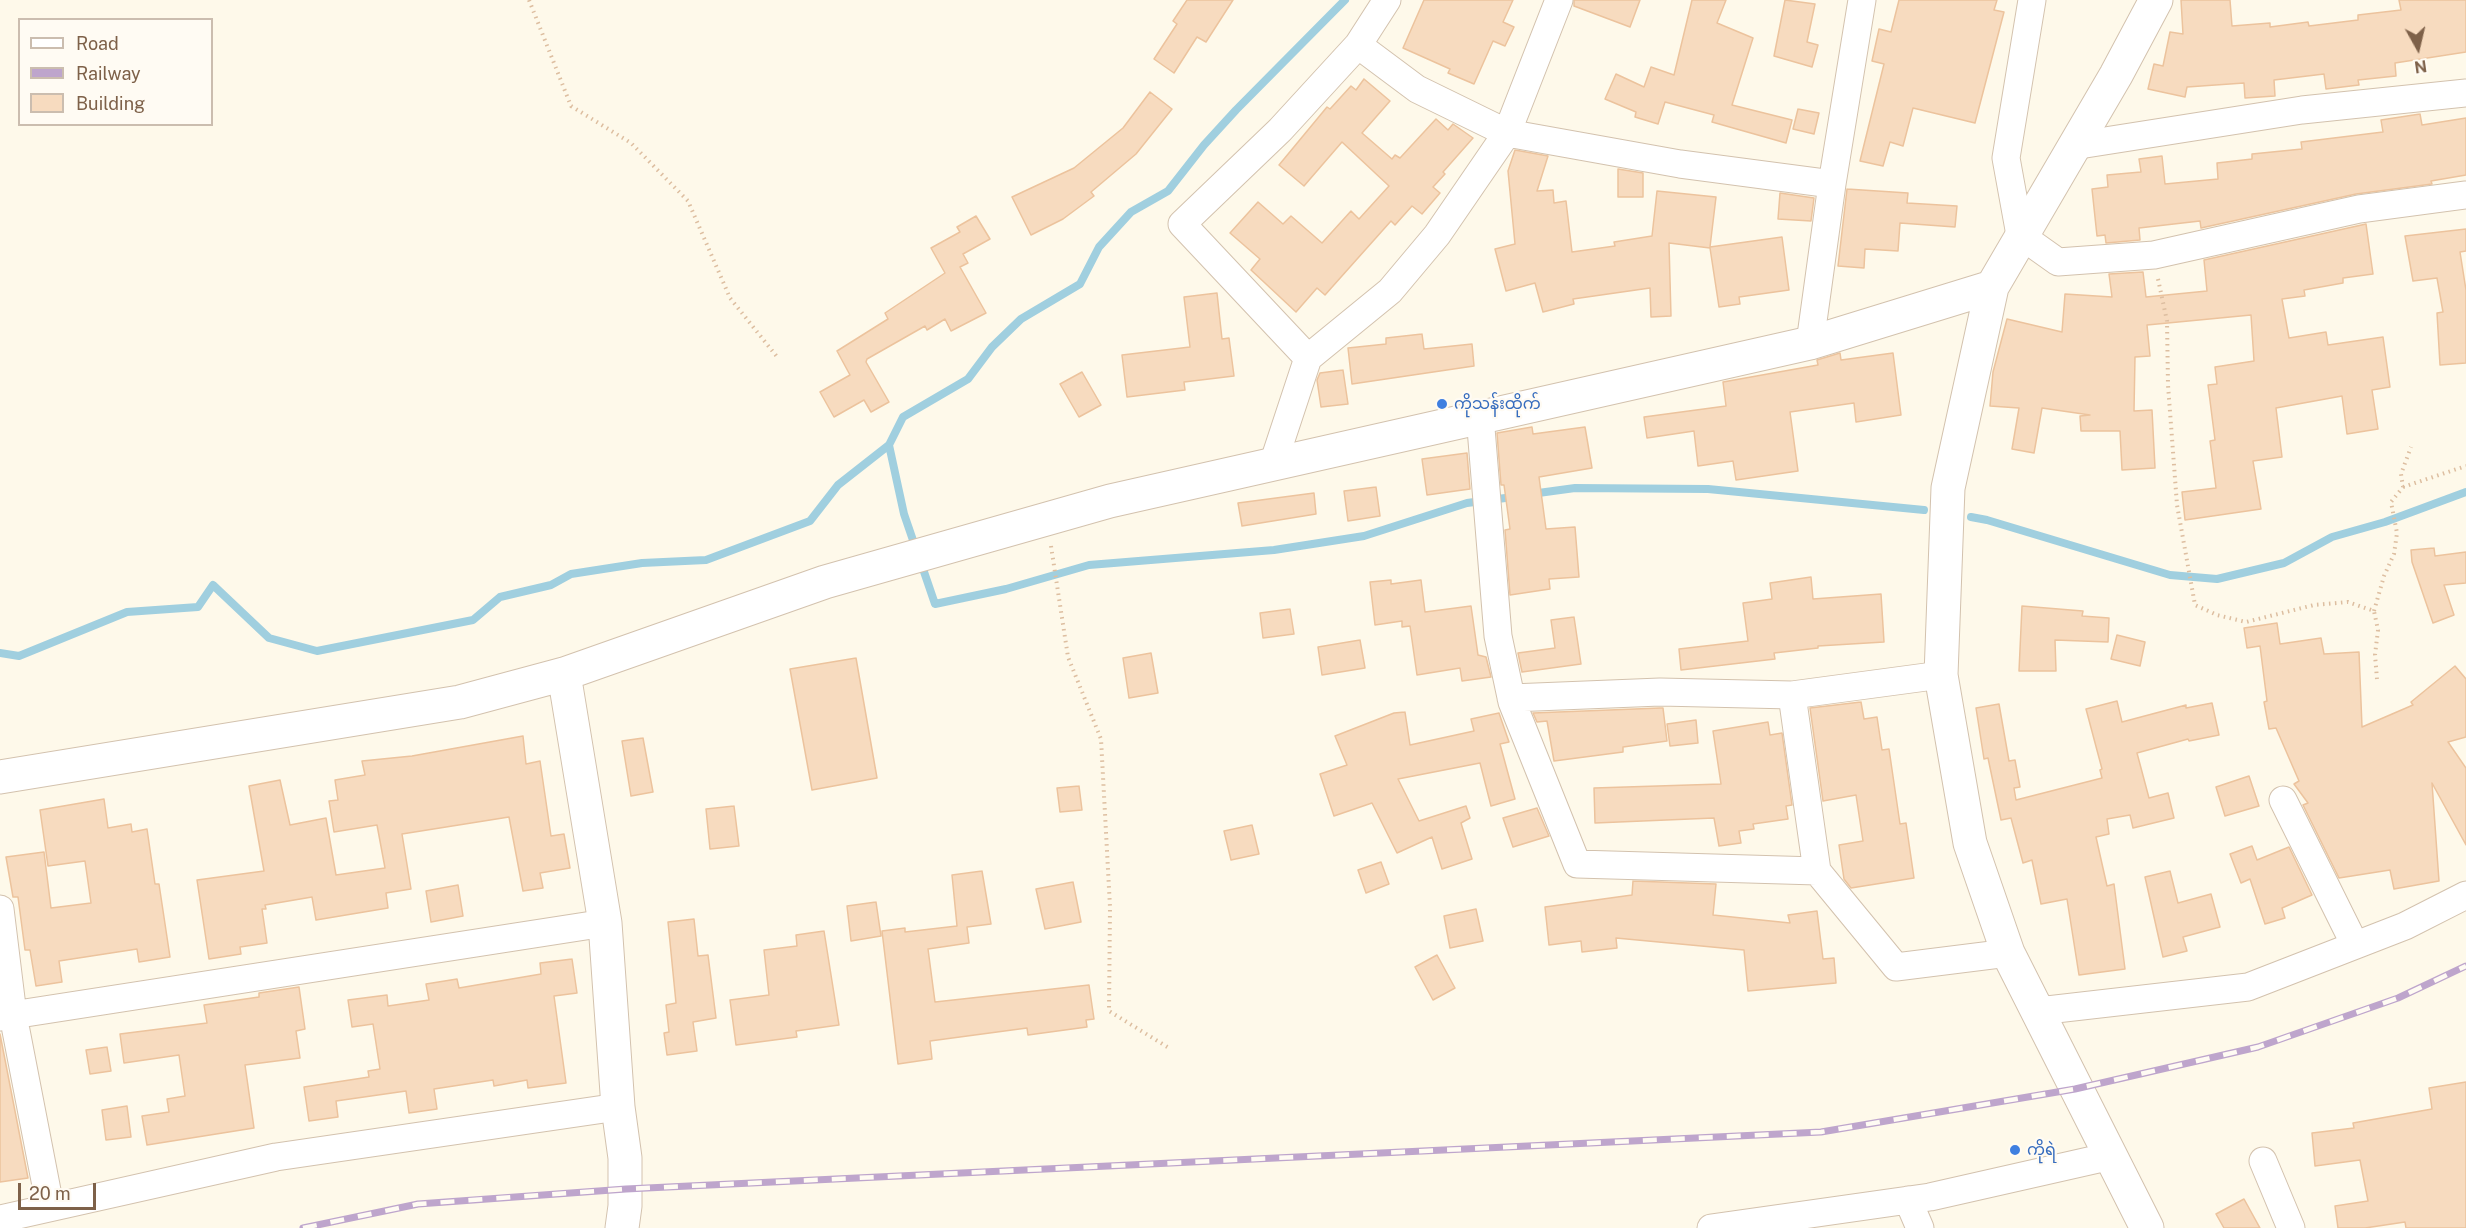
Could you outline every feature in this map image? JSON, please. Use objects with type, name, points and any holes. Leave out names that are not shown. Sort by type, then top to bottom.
[{"type":"street","points":[[1308,358],[1182,224],[1280,130],[1358,45],[1387,0]]},
{"type":"street","points":[[1273,464],[1308,358],[1390,291],[1437,235],[1507,133],[1560,0]]},
{"type":"street","points":[[1810,343],[1832,184],[1862,0]]},
{"type":"street","points":[[2032,0],[2006,158],[2020,235],[2058,262],[2154,255],[2359,209],[2466,195]]},
{"type":"street","points":[[2147,1228],[2008,953],[1970,843],[1941,675],[1948,488],[1992,287],[2020,235],[2116,75],[2156,0]]},
{"type":"street","points":[[1358,45],[1417,88],[1507,133],[1680,164],[1832,184]]},
{"type":"street","points":[[2073,146],[2302,110],[2466,93]]},
{"type":"street","points":[[0,777],[460,702],[564,674],[825,582],[1110,501],[1810,343],[1992,287]]},
{"type":"street","points":[[1480,416],[1498,636],[1511,698],[1577,864],[1817,871]]},
{"type":"street","points":[[564,674],[605,923],[618,1107],[625,1158],[626,1206],[622,1228]]},
{"type":"street","points":[[1511,698],[1660,692],[1792,695],[1941,675]]},
{"type":"street","points":[[1792,695],[1817,871],[1896,967],[2008,953]]},
{"type":"street","points":[[2283,800],[2355,945]]},
{"type":"street","points":[[2035,1005],[2047,1010],[2059,1009],[2248,987],[2406,926],[2466,895]]},
{"type":"street","points":[[0,909],[7,1016],[50,1206]]},
{"type":"street","points":[[7,1016],[605,923]]},
{"type":"street","points":[[0,1219],[276,1157],[618,1107]]},
{"type":"street","points":[[1711,1228],[1825,1220],[2111,1156]]},
{"type":"street","points":[[2263,1161],[2291,1228]]},
{"type":"street","points":[[1908,1200],[1920,1228]]},
{"type":"path","points":[[529,0],[571,106],[631,143],[688,201],[730,297],[778,358]]},
{"type":"path","points":[[2154,255],[2167,321],[2173,458],[2194,605],[2217,615],[2246,622],[2314,605],[2348,602],[2374,611]]},
{"type":"path","points":[[2403,487],[2401,474],[2412,447]]},
{"type":"path","points":[[2377,679],[2375,655],[2378,630],[2374,611],[2384,576],[2394,554],[2397,533],[2391,502],[2403,487],[2466,466]]},
{"type":"path","points":[[1047,519],[1068,657],[1101,739],[1110,907],[1109,1011],[1169,1048]]},
{"type":"building","points":[[1187,0],[1233,0],[1206,42],[1197,37],[1174,73],[1154,59],[1177,24],[1173,21]]},
{"type":"building","points":[[1424,0],[1513,0],[1503,22],[1514,27],[1505,46],[1493,41],[1474,84],[1448,73],[1450,69],[1403,48]]},
{"type":"building","points":[[1574,0],[1640,0],[1630,27],[1574,6]]},
{"type":"building","points":[[1692,0],[1726,0],[1717,23],[1753,38],[1732,105],[1792,120],[1786,143],[1712,122],[1714,115],[1665,102],[1658,124],[1635,117],[1636,112],[1605,99],[1616,74],[1644,87],[1651,67],[1674,75]]},
{"type":"building","points":[[1785,0],[1815,4],[1807,42],[1818,45],[1812,67],[1774,56]]},
{"type":"building","points":[[1899,0],[1997,0],[1994,10],[2004,12],[1975,123],[1913,108],[1903,146],[1890,142],[1883,166],[1860,161],[1884,64],[1872,61],[1879,29],[1891,32]]},
{"type":"building","points":[[2181,0],[2230,0],[2232,26],[2270,23],[2270,27],[2308,22],[2309,26],[2358,20],[2358,15],[2401,10],[2399,0],[2466,0],[2466,52],[2395,63],[2396,76],[2358,80],[2359,85],[2326,89],[2324,74],[2274,80],[2275,96],[2245,98],[2244,83],[2187,87],[2185,97],[2148,89],[2154,64],[2163,66],[2170,32],[2183,34]]},
{"type":"building","points":[[1364,79],[1390,101],[1362,133],[1392,159],[1395,155],[1400,158],[1436,119],[1448,130],[1453,124],[1473,138],[1443,172],[1445,174],[1433,187],[1440,193],[1422,214],[1412,206],[1395,225],[1391,221],[1325,295],[1317,288],[1296,312],[1251,270],[1260,259],[1230,233],[1258,202],[1283,224],[1291,216],[1322,243],[1351,211],[1359,219],[1389,186],[1342,142],[1304,186],[1279,165],[1327,107],[1330,109],[1351,86],[1356,90]]},
{"type":"building","points":[[1150,92],[1172,109],[1136,154],[1091,192],[1094,196],[1063,219],[1031,235],[1012,197],[1074,168],[1123,128]]},
{"type":"building","points":[[1798,109],[1819,113],[1814,134],[1793,129]]},
{"type":"building","points":[[2420,114],[2422,125],[2466,118],[2466,175],[2431,181],[2432,184],[2356,194],[2201,228],[2200,221],[2139,228],[2140,240],[2106,243],[2105,235],[2097,236],[2092,189],[2108,187],[2107,175],[2141,172],[2139,159],[2162,156],[2165,184],[2218,179],[2217,163],[2252,159],[2252,154],[2302,149],[2301,142],[2383,132],[2381,120]]},
{"type":"building","points":[[1515,150],[1548,156],[1537,191],[1553,190],[1554,203],[1566,201],[1572,252],[1615,246],[1614,242],[1652,236],[1657,191],[1716,197],[1710,247],[1782,237],[1789,290],[1739,297],[1740,304],[1719,307],[1710,248],[1669,243],[1671,316],[1651,317],[1650,288],[1573,299],[1574,304],[1543,312],[1535,283],[1506,291],[1495,249],[1515,244],[1508,171]]},
{"type":"building","points":[[1618,169],[1643,173],[1643,197],[1618,197]]},
{"type":"building","points":[[1847,189],[1908,193],[1907,203],[1957,206],[1955,227],[1900,223],[1898,251],[1865,249],[1864,268],[1838,266]]},
{"type":"building","points":[[1780,193],[1814,198],[1811,221],[1778,219]]},
{"type":"building","points":[[976,216],[990,239],[963,254],[968,263],[960,267],[986,313],[951,331],[945,319],[927,330],[925,326],[867,359],[866,362],[889,402],[871,412],[864,400],[834,417],[820,392],[850,375],[837,351],[888,319],[885,313],[945,273],[931,248],[960,232],[957,227]]},
{"type":"building","points":[[2366,224],[2373,274],[2343,278],[2343,283],[2304,290],[2305,296],[2282,299],[2289,338],[2326,332],[2328,345],[2383,337],[2390,387],[2372,390],[2378,429],[2347,434],[2342,396],[2276,408],[2282,457],[2253,461],[2261,509],[2185,520],[2182,492],[2216,488],[2210,441],[2215,440],[2208,385],[2217,384],[2215,367],[2254,361],[2251,315],[2147,325],[2150,356],[2135,357],[2134,411],[2152,410],[2155,468],[2122,470],[2120,431],[2081,431],[2080,416],[2090,415],[2042,408],[2034,453],[2012,449],[2019,408],[1990,406],[1993,372],[2007,319],[2062,332],[2065,294],[2112,297],[2109,274],[2143,272],[2146,297],[2207,291],[2204,260]]},
{"type":"building","points":[[2466,229],[2466,251],[2460,252],[2466,290],[2466,363],[2440,365],[2437,313],[2443,312],[2437,278],[2413,281],[2405,236]]},
{"type":"building","points":[[1217,293],[1222,339],[1229,338],[1234,376],[1184,382],[1185,390],[1127,397],[1122,355],[1190,347],[1184,297]]},
{"type":"building","points":[[1422,334],[1424,349],[1472,344],[1474,366],[1352,384],[1348,348],[1386,344],[1386,338]]},
{"type":"building","points":[[1840,353],[1841,360],[1893,353],[1901,415],[1856,422],[1854,403],[1790,412],[1798,471],[1736,480],[1733,461],[1698,466],[1694,431],[1647,438],[1644,417],[1726,406],[1723,382],[1818,365],[1817,360]]},
{"type":"building","points":[[1343,370],[1348,404],[1321,407],[1317,380],[1320,373]]},
{"type":"building","points":[[1082,372],[1101,405],[1079,417],[1060,384]]},
{"type":"building","points":[[1532,427],[1533,434],[1585,427],[1592,468],[1539,477],[1546,529],[1575,527],[1579,577],[1549,579],[1550,589],[1510,595],[1505,530],[1510,529],[1504,485],[1501,485],[1497,433]]},
{"type":"building","points":[[1467,453],[1470,489],[1427,495],[1422,459]]},
{"type":"building","points":[[1376,487],[1380,516],[1348,521],[1344,491]]},
{"type":"building","points":[[1314,493],[1316,514],[1242,526],[1238,503]]},
{"type":"building","points":[[2434,548],[2435,556],[2466,552],[2466,583],[2444,585],[2454,615],[2433,623],[2412,562],[2411,550]]},
{"type":"building","points":[[1811,577],[1813,599],[1881,594],[1884,642],[1818,646],[1818,648],[1774,653],[1775,659],[1681,670],[1679,649],[1748,641],[1743,603],[1772,599],[1770,583]]},
{"type":"building","points":[[1391,580],[1391,584],[1421,580],[1425,612],[1471,606],[1478,655],[1486,657],[1491,677],[1462,681],[1460,668],[1417,675],[1410,626],[1402,627],[1402,621],[1375,625],[1370,582]]},
{"type":"building","points":[[2022,606],[2083,611],[2082,616],[2109,618],[2108,642],[2055,640],[2056,671],[2019,671]]},
{"type":"building","points":[[1290,609],[1294,634],[1263,638],[1260,613]]},
{"type":"building","points":[[1574,617],[1581,664],[1522,672],[1518,653],[1555,648],[1551,620]]},
{"type":"building","points":[[2277,623],[2280,644],[2321,638],[2324,654],[2359,652],[2362,727],[2413,705],[2411,702],[2455,666],[2466,679],[2466,737],[2448,742],[2466,768],[2466,845],[2432,783],[2439,881],[2394,889],[2390,870],[2339,878],[2303,805],[2308,803],[2294,784],[2299,781],[2276,728],[2269,729],[2264,702],[2267,701],[2260,646],[2247,648],[2244,628]]},
{"type":"building","points":[[2117,635],[2145,642],[2140,666],[2111,659]]},
{"type":"building","points":[[1360,640],[1365,668],[1322,675],[1318,647]]},
{"type":"building","points":[[1151,653],[1158,693],[1129,698],[1123,658]]},
{"type":"building","points":[[856,658],[877,778],[812,790],[790,669]]},
{"type":"building","points":[[2117,701],[2122,722],[2186,705],[2186,708],[2212,703],[2219,735],[2189,741],[2188,739],[2137,753],[2149,798],[2168,793],[2174,818],[2133,828],[2130,815],[2107,819],[2109,834],[2096,837],[2107,886],[2114,884],[2125,969],[2079,975],[2067,899],[2041,904],[2032,860],[2023,863],[2011,818],[2001,820],[1988,758],[1984,759],[1976,708],[1999,704],[2009,761],[2015,760],[2020,787],[2014,788],[2016,800],[2102,778],[2100,770],[2102,769],[2086,709]]},
{"type":"building","points":[[1861,702],[1864,719],[1877,717],[1882,750],[1889,749],[1900,824],[1906,823],[1914,878],[1851,888],[1844,879],[1839,845],[1863,841],[1856,795],[1823,801],[1810,708]]},
{"type":"building","points":[[1663,708],[1667,741],[1623,747],[1623,752],[1554,761],[1547,721],[1537,722],[1533,713]]},
{"type":"building","points":[[1405,712],[1410,745],[1474,731],[1471,719],[1499,713],[1509,742],[1500,744],[1515,799],[1491,806],[1480,763],[1398,779],[1419,821],[1466,806],[1470,818],[1461,823],[1472,859],[1442,869],[1432,837],[1397,853],[1372,803],[1334,816],[1320,774],[1347,765],[1335,736],[1394,713]]},
{"type":"building","points":[[1696,720],[1698,743],[1670,746],[1667,724]]},
{"type":"building","points":[[1768,722],[1770,735],[1782,733],[1792,805],[1786,806],[1788,819],[1753,824],[1754,829],[1739,831],[1741,843],[1719,846],[1714,818],[1595,823],[1594,788],[1721,784],[1713,731]]},
{"type":"building","points":[[523,736],[526,764],[540,761],[551,836],[564,834],[570,868],[540,873],[543,888],[523,891],[509,817],[402,834],[411,889],[386,893],[388,908],[316,920],[312,897],[265,905],[266,909],[262,909],[267,943],[240,947],[241,954],[209,959],[197,880],[264,871],[249,786],[280,780],[290,825],[326,818],[336,875],[385,868],[377,825],[334,832],[329,801],[338,800],[335,780],[365,775],[362,761],[412,756]]},
{"type":"building","points":[[643,738],[653,792],[631,796],[622,741]]},
{"type":"building","points":[[2249,776],[2259,806],[2225,816],[2216,787]]},
{"type":"building","points":[[1079,786],[1082,810],[1060,812],[1057,788]]},
{"type":"building","points":[[104,799],[108,828],[131,824],[132,832],[147,829],[155,884],[159,884],[170,957],[139,962],[137,949],[59,961],[62,982],[36,986],[30,950],[25,950],[18,897],[13,897],[6,857],[44,852],[51,908],[91,903],[85,861],[48,866],[40,810]]},
{"type":"building","points":[[734,806],[739,846],[710,849],[706,809]]},
{"type":"building","points":[[1537,808],[1549,836],[1513,847],[1503,818]]},
{"type":"building","points":[[1252,825],[1259,854],[1231,860],[1224,831]]},
{"type":"building","points":[[2252,846],[2257,860],[2289,847],[2312,895],[2282,908],[2285,918],[2265,924],[2250,879],[2241,883],[2230,854]]},
{"type":"building","points":[[1381,862],[1389,884],[1366,893],[1358,870]]},
{"type":"building","points":[[982,871],[991,924],[967,927],[969,943],[928,949],[935,1002],[1089,985],[1094,1019],[1086,1020],[1087,1027],[1028,1035],[1027,1028],[930,1041],[932,1059],[898,1064],[882,931],[905,928],[905,932],[957,926],[952,875]]},
{"type":"building","points":[[2170,871],[2178,903],[2211,894],[2220,927],[2183,937],[2187,951],[2163,957],[2145,877]]},
{"type":"building","points":[[1633,881],[1716,884],[1713,915],[1790,923],[1788,915],[1817,911],[1823,959],[1834,958],[1836,983],[1748,991],[1744,950],[1616,938],[1617,948],[1582,952],[1581,941],[1549,945],[1545,907],[1632,895]]},
{"type":"building","points":[[1073,882],[1081,922],[1045,929],[1036,889]]},
{"type":"building","points":[[458,885],[463,916],[431,922],[426,891]]},
{"type":"building","points":[[876,902],[881,936],[851,941],[847,906]]},
{"type":"building","points":[[1476,909],[1483,941],[1450,948],[1444,916]]},
{"type":"building","points":[[694,919],[698,956],[708,955],[716,1018],[693,1022],[697,1051],[667,1055],[664,1033],[669,1032],[666,1005],[676,1003],[668,922]]},
{"type":"building","points":[[824,931],[839,1025],[796,1031],[797,1037],[736,1045],[730,1000],[769,995],[764,950],[797,946],[796,935]]},
{"type":"building","points":[[1437,955],[1455,988],[1433,1000],[1415,967]]},
{"type":"building","points":[[572,959],[577,993],[554,996],[566,1083],[528,1088],[527,1080],[494,1086],[493,1080],[434,1089],[437,1109],[409,1113],[406,1091],[336,1101],[338,1117],[309,1121],[304,1087],[369,1077],[368,1071],[380,1069],[373,1024],[352,1027],[348,1000],[387,995],[388,1006],[429,1000],[426,984],[457,979],[459,988],[541,974],[540,963]]},
{"type":"building","points":[[299,987],[305,1029],[296,1031],[300,1058],[245,1065],[254,1128],[147,1145],[142,1116],[169,1112],[167,1099],[185,1096],[179,1055],[124,1063],[120,1034],[207,1023],[204,1005],[259,997],[259,993]]},
{"type":"building","points":[[0,1034],[28,1178],[0,1182]]},
{"type":"building","points":[[107,1047],[111,1071],[90,1074],[86,1050]]},
{"type":"building","points":[[2466,1082],[2466,1228],[2406,1228],[2405,1222],[2365,1228],[2338,1228],[2335,1206],[2368,1201],[2360,1160],[2315,1166],[2312,1133],[2354,1128],[2353,1123],[2432,1109],[2429,1088]]},
{"type":"building","points":[[127,1106],[131,1137],[106,1140],[102,1110]]},
{"type":"building","points":[[2244,1199],[2260,1228],[2224,1228],[2216,1214]]},
{"type":"waterway","points":[[0,653],[19,656],[127,612],[198,607],[213,585],[269,638],[317,651],[473,620],[500,597],[551,585],[571,574],[642,563],[706,560],[810,521],[838,485],[889,445],[903,417],[968,379],[992,347],[1021,319],[1080,284],[1099,247],[1131,212],[1168,191],[1204,145],[1236,110],[1345,0]]},
{"type":"waterway","points":[[889,445],[904,514],[916,549]]},
{"type":"waterway","points":[[1531,494],[1575,488],[1708,489],[1924,510]]},
{"type":"waterway","points":[[1971,517],[2170,575],[2217,579],[2284,563],[2332,537],[2385,522],[2466,492]]},
{"type":"waterway","points":[[921,563],[935,604],[1006,589],[1089,565],[1274,550],[1364,536],[1467,503],[1513,497]]},
{"type":"railway","points":[[303,1228],[418,1204],[626,1189],[1821,1132],[2075,1089],[2258,1047],[2398,998],[2466,966]]},
{"type":"place","name":"ကိုသန်းထိုက်","points":[[1442,404]]},
{"type":"place","name":"ကိုရဲ","points":[[2015,1150]]}]
